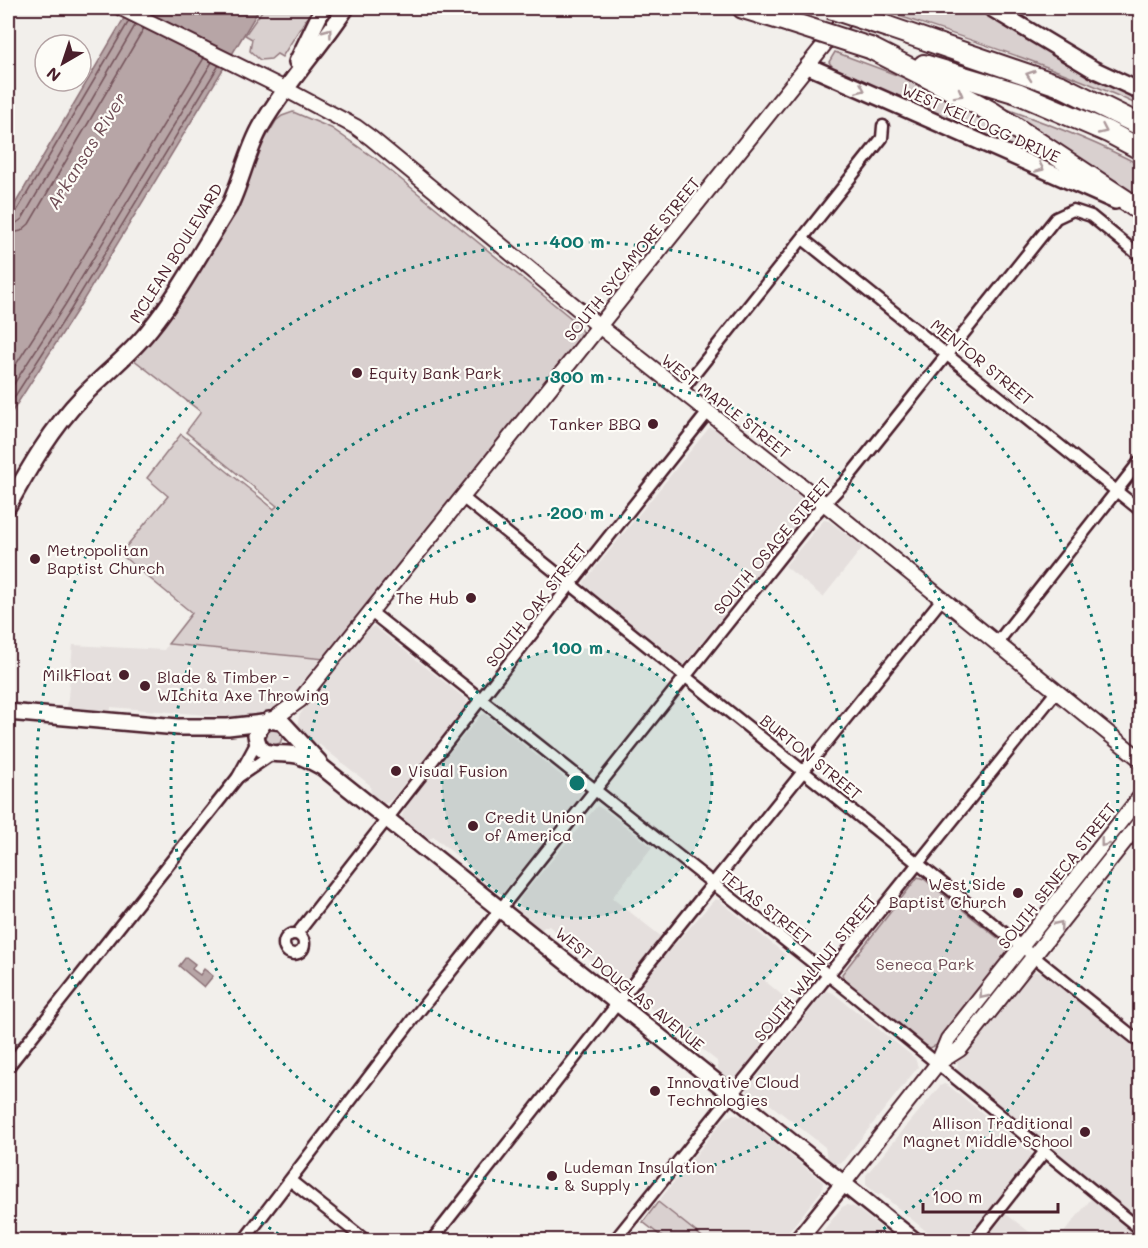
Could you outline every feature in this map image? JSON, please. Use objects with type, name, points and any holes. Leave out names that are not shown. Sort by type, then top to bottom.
[{"type":"highway","points":[[743,8],[1017,93],[1108,132],[1140,149]]},
{"type":"highway","points":[[830,8],[1140,114]]},
{"type":"highway","points":[[870,48],[993,113],[1140,211]]},
{"type":"highway","points":[[1061,86],[1140,125]]},
{"type":"main road","points":[[285,89],[323,8]]},
{"type":"main road","points":[[285,89],[346,8]]},
{"type":"main road","points":[[991,8],[1093,69],[1140,91]]},
{"type":"main road","name":"WEST KELLOGG DRIVE","points":[[808,66],[1140,211]]},
{"type":"main road","name":"MCLEAN BOULEVARD","points":[[8,506],[46,442],[64,418],[81,398],[135,347],[167,305],[229,207],[255,138],[285,89]]},
{"type":"main road","name":"WEST DOUGLAS AVENUE","points":[[8,712],[178,727],[228,727],[268,721],[282,722],[314,754],[322,766]]},
{"type":"main road","points":[[257,741],[259,728],[268,721]]},
{"type":"main road","name":"WEST DOUGLAS AVENUE","points":[[228,727],[257,741],[265,752],[300,756],[322,766],[914,1240]]},
{"type":"main road","points":[[275,754],[289,745],[290,731]]},
{"type":"main road","points":[[798,1240],[843,1184]]},
{"type":"street","name":"WEST MAPLE STREET","points":[[121,8],[285,89],[356,127],[371,138],[599,326],[825,504],[1140,759]]},
{"type":"street","name":"SOUTH SYCAMORE STREET","points":[[268,721],[300,700],[854,8]]},
{"type":"street","points":[[681,391],[882,138],[883,126]]},
{"type":"street","name":"SOUTH OSAGE STREET","points":[[244,1240],[501,908],[1056,218],[1073,210],[1091,216],[1140,256]]},
{"type":"street","name":"MENTOR STREET","points":[[803,239],[1140,510]]},
{"type":"street","name":"SOUTH OAK STREET","points":[[297,934],[708,412]]},
{"type":"street","points":[[997,643],[1140,461]]},
{"type":"street","name":"BURTON STREET","points":[[462,497],[1022,946],[1139,1037]]},
{"type":"street","points":[[432,1240],[618,1003],[942,599]]},
{"type":"street","name":"TEXAS STREET","points":[[371,612],[938,1063],[1140,1229]]},
{"type":"street","name":"SOUTH WALNUT STREET","points":[[615,1240],[1056,692]]},
{"type":"street","name":"SOUTH SYCAMORE STREET","points":[[290,731],[300,700]]},
{"type":"street","points":[[8,1067],[238,777],[257,741]]},
{"type":"street","points":[[238,777],[275,754]]},
{"type":"street","name":"SOUTH SENECA STREET","points":[[843,1184],[938,1063],[948,1039],[1140,797]]},
{"type":"street","name":"SOUTH SENECA STREET","points":[[938,1063],[960,1049],[1140,822]]},
{"type":"street","points":[[975,1240],[1045,1151]]},
{"type":"street","points":[[291,1181],[365,1240]]},
{"type":"shaded area","points":[[709,428],[716,429],[806,502],[807,507],[805,514],[682,665],[585,589],[584,582]]},
{"type":"shaded area","points":[[824,520],[829,521],[863,547],[823,597],[785,566]]},
{"type":"shaded area","points":[[374,626],[467,700],[465,708],[387,803],[382,803],[371,795],[370,785],[320,745],[316,744],[316,749],[297,729],[299,716],[327,677],[364,632]]},
{"type":"shaded area","points":[[168,644],[325,659],[295,699],[274,715],[224,722],[219,716],[111,707],[111,712],[103,714],[67,708],[73,645],[164,650]]},
{"type":"shaded area","points":[[485,714],[581,793],[502,894],[492,892],[477,881],[474,877],[475,871],[434,837],[426,840],[404,821],[402,816],[406,805],[481,715]]},
{"type":"shaded area","points":[[597,806],[652,847],[612,898],[662,937],[620,987],[614,988],[600,977],[598,966],[549,926],[541,930],[538,928],[519,913],[517,907],[521,897]]},
{"type":"shaded area","points":[[715,899],[786,955],[765,981],[794,1005],[738,1075],[728,1080],[719,1075],[717,1061],[649,1007],[643,1012],[638,1009],[634,1000],[638,990],[669,951]]},
{"type":"shaded area","name":"Allison Traditional Magnet Middle School","points":[[1033,971],[1046,973],[1140,1049],[1140,1237],[1138,1240],[1058,1240],[1099,1189],[957,1071],[958,1061],[1027,975]]},
{"type":"shaded area","points":[[827,991],[833,993],[915,1058],[918,1067],[843,1161],[838,1163],[827,1159],[825,1147],[762,1098],[758,1104],[753,1102],[747,1090]]},
{"type":"shaded area","points":[[944,1084],[1034,1155],[1031,1163],[968,1240],[937,1240],[881,1194],[878,1195],[866,1185],[866,1175]]},
{"type":"shaded area","points":[[734,1114],[743,1117],[823,1182],[822,1190],[782,1240],[706,1240],[658,1202],[725,1118]]},
{"type":"shaded area","points":[[847,1205],[856,1208],[896,1240],[816,1240],[842,1207]]},
{"type":"shaded area","points":[[1006,1214],[1040,1240],[985,1240]]},
{"type":"green space","points":[[264,8],[313,8],[282,57],[277,54],[271,59],[260,60],[250,51],[252,39],[245,35]]},
{"type":"green space","points":[[882,8],[979,8],[1140,96],[1140,106],[1051,68],[899,16]]},
{"type":"green space","points":[[835,52],[949,96],[1083,182],[836,72],[829,62]]},
{"type":"green space","points":[[995,105],[1069,132],[1140,165],[1140,199]]},
{"type":"green space","points":[[293,112],[331,128],[376,159],[577,323],[582,332],[577,342],[325,659],[168,644],[192,613],[120,554],[168,496],[147,478],[181,434],[274,509],[277,506],[186,432],[201,412],[133,359],[276,121]]},
{"type":"green space","points":[[273,729],[280,731],[283,736],[280,743],[275,745],[269,743],[266,738],[268,732]]},
{"type":"green space","name":"Seneca Park","points":[[918,877],[924,879],[1004,943],[1009,951],[1007,957],[937,1045],[930,1048],[844,980],[842,974]]},
{"type":"green space","points":[[658,1202],[706,1240],[666,1240],[643,1222]]},
{"type":"water","name":"Arkansas River","points":[[130,8],[260,8],[76,312],[8,418],[8,216],[80,93],[93,93],[93,71]]},
{"type":"water","points":[[186,957],[195,964],[192,969],[200,975],[204,969],[213,976],[204,987],[179,966]]},
{"type":"place","name":"Equity Bank Park","points":[[357,373]]},
{"type":"place","name":"Tanker BBQ","points":[[653,424]]},
{"type":"place","name":"Metropolitan Baptist Church","points":[[35,559]]},
{"type":"place","name":"The Hub","points":[[471,598]]},
{"type":"place","name":"MilkFloat","points":[[124,675]]},
{"type":"place","name":"Blade & Timber - WIchita Axe Throwing","points":[[145,686]]},
{"type":"place","name":"Visual Fusion","points":[[396,771]]},
{"type":"place","name":"Credit Union of America","points":[[473,826]]},
{"type":"place","name":"West Side Baptist Church","points":[[1018,893]]},
{"type":"place","name":"Innovative Cloud Technologies","points":[[655,1091]]},
{"type":"place","name":"Allison Traditional Magnet Middle School","points":[[1085,1132]]},
{"type":"place","name":"Ludeman Insulation & Supply","points":[[552,1176]]}]
